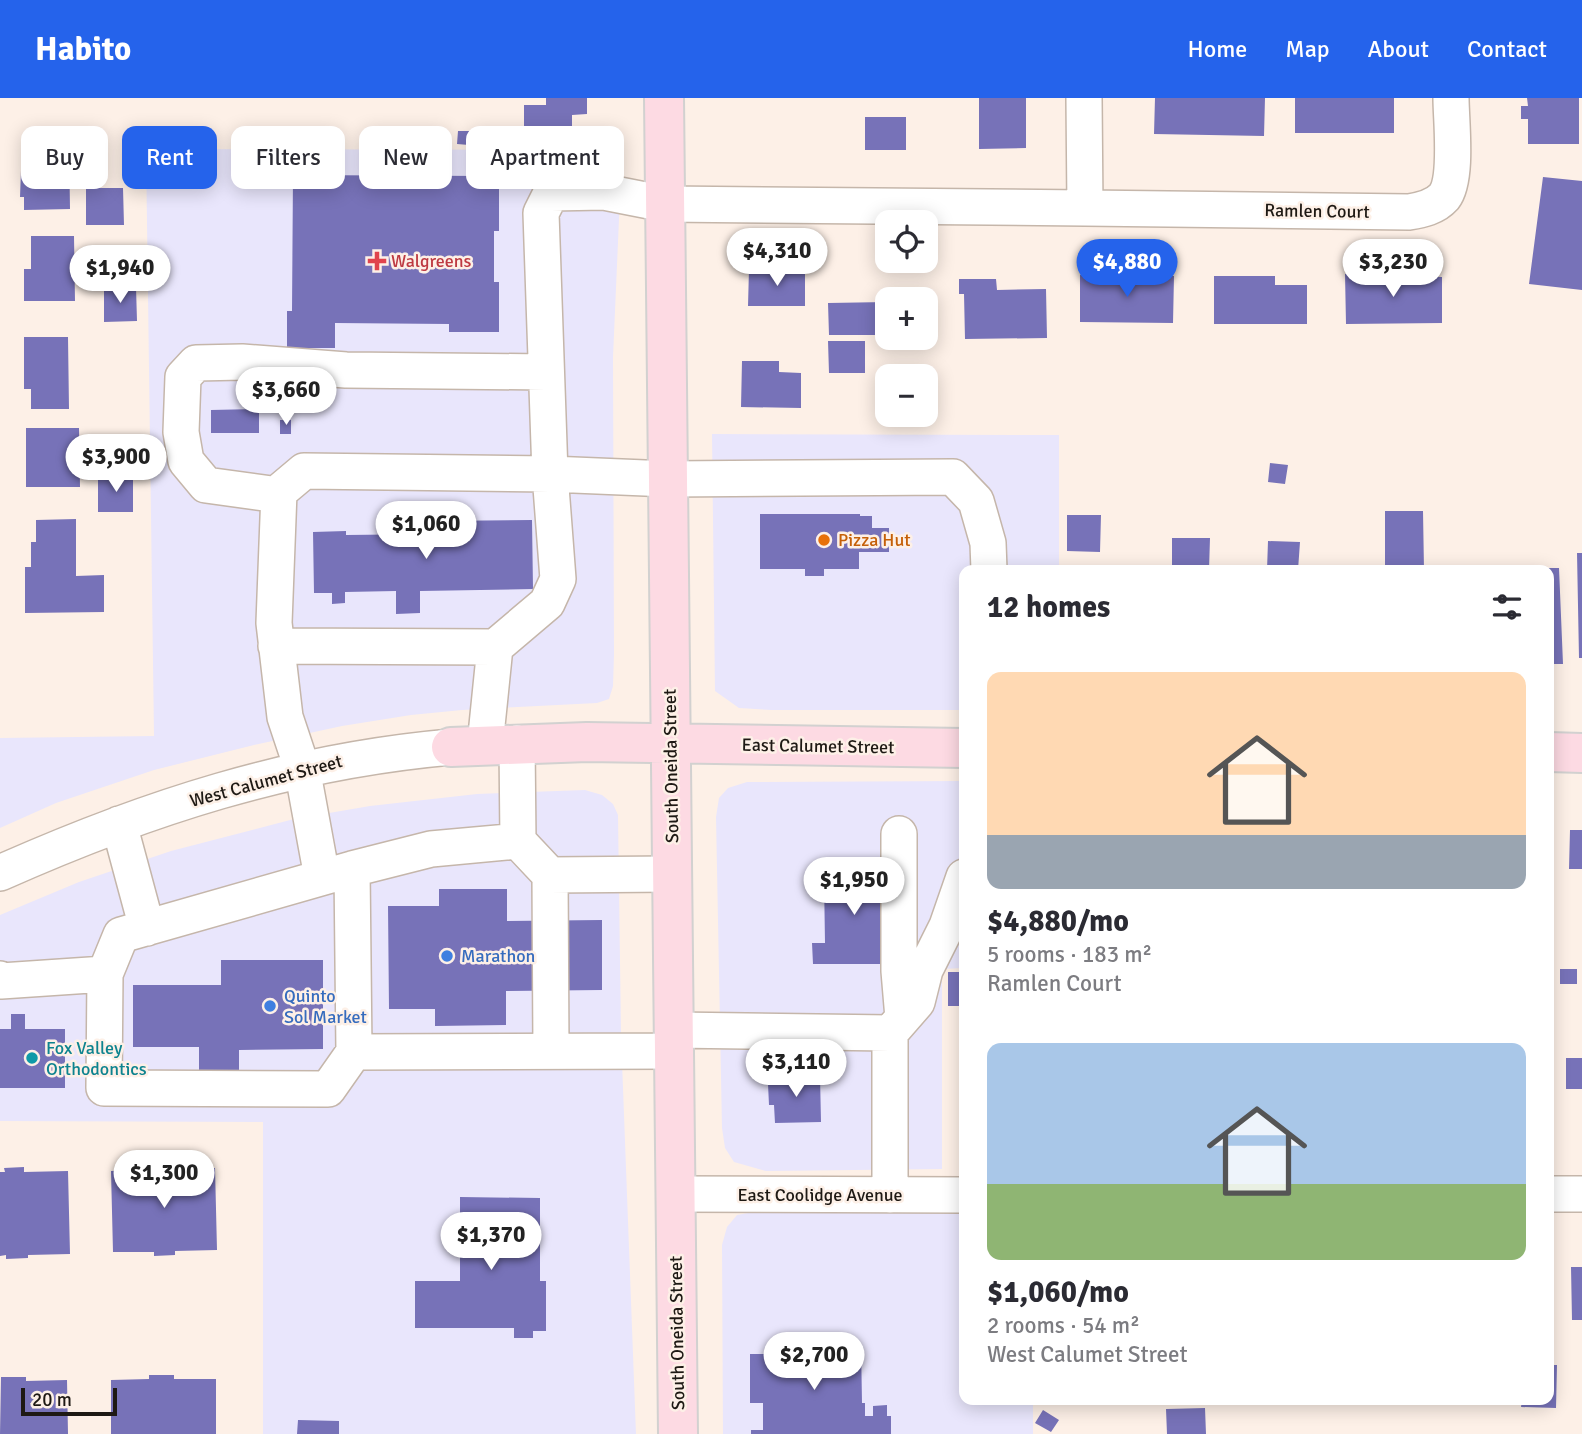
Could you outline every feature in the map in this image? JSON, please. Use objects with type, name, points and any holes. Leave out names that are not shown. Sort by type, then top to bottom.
[{"type":"main road","name":"South Oneida Street","points":[[664,98],[678,1434]]},
{"type":"main road","name":"West Calumet Street","points":[[484,745],[587,742],[671,744]]},
{"type":"main road","name":"East Calumet Street","points":[[671,744],[959,747]]},
{"type":"main road","points":[[1554,752],[1582,752]]},
{"type":"street","points":[[1083,98],[1085,208]]},
{"type":"street","name":"Ramlen Court","points":[[547,372],[541,213],[551,193],[604,192],[666,204],[1409,212],[1424,209],[1445,196],[1449,186],[1452,161],[1451,98]]},
{"type":"street","points":[[276,646],[495,647],[547,603],[558,579],[550,474],[547,372],[346,370],[243,362],[196,363],[183,377],[181,432],[186,461],[206,485],[279,495]]},
{"type":"street","points":[[518,841],[431,849],[337,873],[121,935],[106,974],[104,1088],[328,1089],[354,1052],[337,873],[285,717],[274,623],[279,492],[304,471],[550,474],[668,479],[953,477],[976,501],[988,543],[989,565]]},
{"type":"street","points":[[495,647],[484,745],[518,841],[550,875],[551,1051]]},
{"type":"street","name":"West Calumet Street","points":[[0,873],[165,807],[302,768],[350,759],[484,745]]},
{"type":"street","points":[[119,824],[147,928]]},
{"type":"street","points":[[890,1195],[899,971],[899,834]]},
{"type":"street","points":[[550,875],[672,874]]},
{"type":"street","points":[[354,1052],[551,1051],[674,1040],[897,1026],[917,1002],[925,970],[947,926],[959,891]]},
{"type":"street","points":[[0,979],[106,974]]},
{"type":"street","name":"East Coolidge Avenue","points":[[676,1194],[959,1195]]},
{"type":"street","points":[[1554,1194],[1582,1194]]},
{"type":"shaded area","points":[[217,149],[231,149],[231,189],[345,189],[345,149],[359,149],[359,189],[452,189],[452,150],[466,150],[466,189],[620,189],[613,357],[614,654],[613,686],[609,699],[597,703],[411,715],[342,726],[154,770],[56,803],[0,828],[0,738],[154,736],[147,189],[217,189]]},
{"type":"shaded area","points":[[712,434],[1059,435],[1059,565],[959,565],[959,710],[739,708],[715,691]]},
{"type":"shaded area","points":[[959,781],[959,968],[942,969],[942,1169],[766,1171],[734,1162],[725,1148],[722,1128],[716,817],[719,798],[728,788],[747,782]]},
{"type":"shaded area","points":[[585,790],[602,795],[613,804],[618,815],[621,1035],[636,1434],[263,1434],[263,1122],[0,1121],[0,915],[79,882],[171,851],[294,819],[370,806],[477,794]]},
{"type":"shaded area","points":[[959,1213],[959,1405],[1033,1405],[1033,1434],[723,1434],[722,1245],[727,1227],[737,1215]]},
{"type":"building","points":[[546,98],[587,98],[587,114],[572,115],[572,126],[524,126],[524,105],[546,105]]},
{"type":"building","points":[[979,98],[1026,98],[1026,148],[979,149]]},
{"type":"building","points":[[1155,98],[1265,98],[1264,136],[1154,134]]},
{"type":"building","points":[[1295,98],[1394,98],[1394,133],[1295,133]]},
{"type":"building","points":[[1527,98],[1579,98],[1579,144],[1528,144],[1528,119],[1521,119],[1521,106],[1528,106]]},
{"type":"building","points":[[865,117],[906,117],[906,150],[865,150]]},
{"type":"building","points":[[458,131],[466,131],[466,145],[457,144]]},
{"type":"building","points":[[21,170],[21,189],[70,189],[70,209],[24,210],[24,197],[20,197]]},
{"type":"building","name":"Walgreens","points":[[345,175],[359,175],[359,189],[452,189],[452,176],[466,176],[466,189],[499,189],[499,231],[494,231],[494,282],[499,282],[499,332],[449,332],[449,324],[335,323],[335,348],[287,348],[287,311],[292,311],[293,189],[345,189]]},
{"type":"building","points":[[1543,177],[1582,181],[1582,290],[1529,284]]},
{"type":"building","points":[[86,189],[123,189],[124,225],[86,225]]},
{"type":"building","points":[[31,236],[74,236],[75,301],[24,301],[24,269],[31,269]]},
{"type":"building","points":[[749,269],[805,269],[805,306],[748,306]]},
{"type":"building","points":[[1345,274],[1442,277],[1442,323],[1346,324]]},
{"type":"building","points":[[1080,275],[1174,276],[1173,323],[1080,322]]},
{"type":"building","points":[[1214,276],[1275,276],[1275,285],[1307,285],[1307,324],[1214,324]]},
{"type":"building","points":[[959,279],[996,279],[997,290],[1046,289],[1047,338],[965,339],[964,294],[959,294]]},
{"type":"building","points":[[136,287],[137,321],[104,322],[104,288]]},
{"type":"building","points":[[875,302],[875,335],[829,335],[828,303]]},
{"type":"building","points":[[24,337],[68,337],[69,409],[31,409],[31,389],[24,389]]},
{"type":"building","points":[[828,341],[865,341],[865,373],[829,373]]},
{"type":"building","points":[[742,361],[779,361],[779,372],[801,373],[801,408],[741,407]]},
{"type":"building","points":[[259,409],[259,433],[211,433],[211,410]]},
{"type":"building","points":[[280,420],[291,420],[291,434],[280,434]]},
{"type":"building","points":[[26,428],[79,428],[80,487],[26,487]]},
{"type":"building","points":[[1270,463],[1288,465],[1285,484],[1268,482]]},
{"type":"building","points":[[133,475],[133,512],[98,512],[98,476]]},
{"type":"building","points":[[1385,511],[1423,511],[1424,565],[1385,565]]},
{"type":"building","name":"Pizza Hut","points":[[760,514],[872,516],[872,528],[889,528],[889,552],[859,552],[859,569],[824,569],[824,576],[805,576],[805,569],[760,569]]},
{"type":"building","points":[[1067,515],[1101,515],[1100,552],[1067,551]]},
{"type":"building","points":[[76,519],[76,576],[104,575],[104,612],[25,613],[25,567],[31,567],[31,542],[36,542],[36,520]]},
{"type":"building","points":[[532,520],[533,589],[420,591],[420,613],[396,614],[396,591],[345,592],[345,603],[332,604],[332,593],[314,593],[313,532],[346,531],[346,535],[434,534],[434,521]]},
{"type":"building","points":[[1172,538],[1210,538],[1209,565],[1172,565]]},
{"type":"building","points":[[1268,541],[1300,542],[1298,565],[1267,565]]},
{"type":"building","points":[[1577,553],[1582,553],[1582,658],[1579,658]]},
{"type":"building","points":[[1554,568],[1559,568],[1563,664],[1554,664]]},
{"type":"building","points":[[1570,830],[1582,830],[1582,869],[1569,869]]},
{"type":"building","points":[[888,867],[889,919],[881,919],[881,964],[813,964],[812,943],[825,943],[824,878],[827,878],[827,870]]},
{"type":"building","name":"Marathon","points":[[439,889],[507,889],[507,921],[602,920],[602,990],[506,991],[506,1025],[435,1026],[435,1009],[389,1009],[388,906],[439,906]]},
{"type":"building","points":[[221,960],[323,960],[323,1049],[239,1050],[239,1076],[199,1076],[199,1047],[133,1047],[133,985],[221,985]]},
{"type":"building","points":[[1560,969],[1577,969],[1577,984],[1560,984]]},
{"type":"building","points":[[948,972],[959,972],[959,1006],[948,1006]]},
{"type":"building","name":"Fox Valley Orthodontics","points":[[11,1014],[25,1014],[25,1029],[65,1029],[65,1088],[0,1088],[0,1029],[11,1029]]},
{"type":"building","points":[[1566,1058],[1582,1058],[1582,1089],[1566,1089]]},
{"type":"building","points":[[820,1076],[821,1122],[775,1123],[774,1105],[769,1105],[768,1084],[774,1084],[774,1077]]},
{"type":"building","points":[[152,1165],[174,1165],[174,1169],[215,1168],[217,1250],[175,1251],[175,1255],[154,1256],[154,1252],[113,1252],[111,1171],[152,1169]]},
{"type":"building","points":[[24,1167],[24,1172],[68,1171],[70,1254],[28,1255],[28,1258],[6,1259],[6,1255],[0,1256],[0,1172],[5,1172],[4,1168]]},
{"type":"building","points":[[460,1197],[540,1198],[540,1281],[546,1281],[546,1331],[533,1331],[533,1338],[514,1338],[514,1328],[415,1328],[415,1281],[460,1281]]},
{"type":"building","points":[[1571,1267],[1582,1267],[1582,1320],[1572,1320]]},
{"type":"building","points":[[794,1345],[861,1345],[862,1403],[865,1403],[865,1416],[873,1416],[873,1406],[887,1405],[887,1416],[891,1416],[891,1434],[751,1434],[751,1430],[763,1430],[763,1403],[750,1403],[750,1354],[794,1354]]},
{"type":"building","points":[[1554,1365],[1557,1365],[1556,1408],[1521,1407],[1554,1405]]},
{"type":"building","points":[[149,1375],[174,1375],[174,1379],[216,1379],[216,1434],[111,1434],[111,1380],[149,1379]]},
{"type":"building","points":[[1,1377],[26,1377],[26,1381],[67,1380],[68,1434],[0,1434]]},
{"type":"building","points":[[1205,1408],[1206,1434],[1167,1434],[1166,1409]]},
{"type":"building","points":[[1043,1410],[1059,1420],[1051,1432],[1035,1423]]},
{"type":"building","points":[[298,1420],[339,1421],[339,1434],[297,1434]]},
{"type":"place","name":"Walgreens","points":[[377,261]]},
{"type":"place","name":"Pizza Hut","points":[[824,540]]},
{"type":"place","name":"Marathon","points":[[447,956]]},
{"type":"place","name":"Quinto Sol Market","points":[[270,1006]]},
{"type":"place","name":"Fox Valley Orthodontics","points":[[32,1058]]}]
